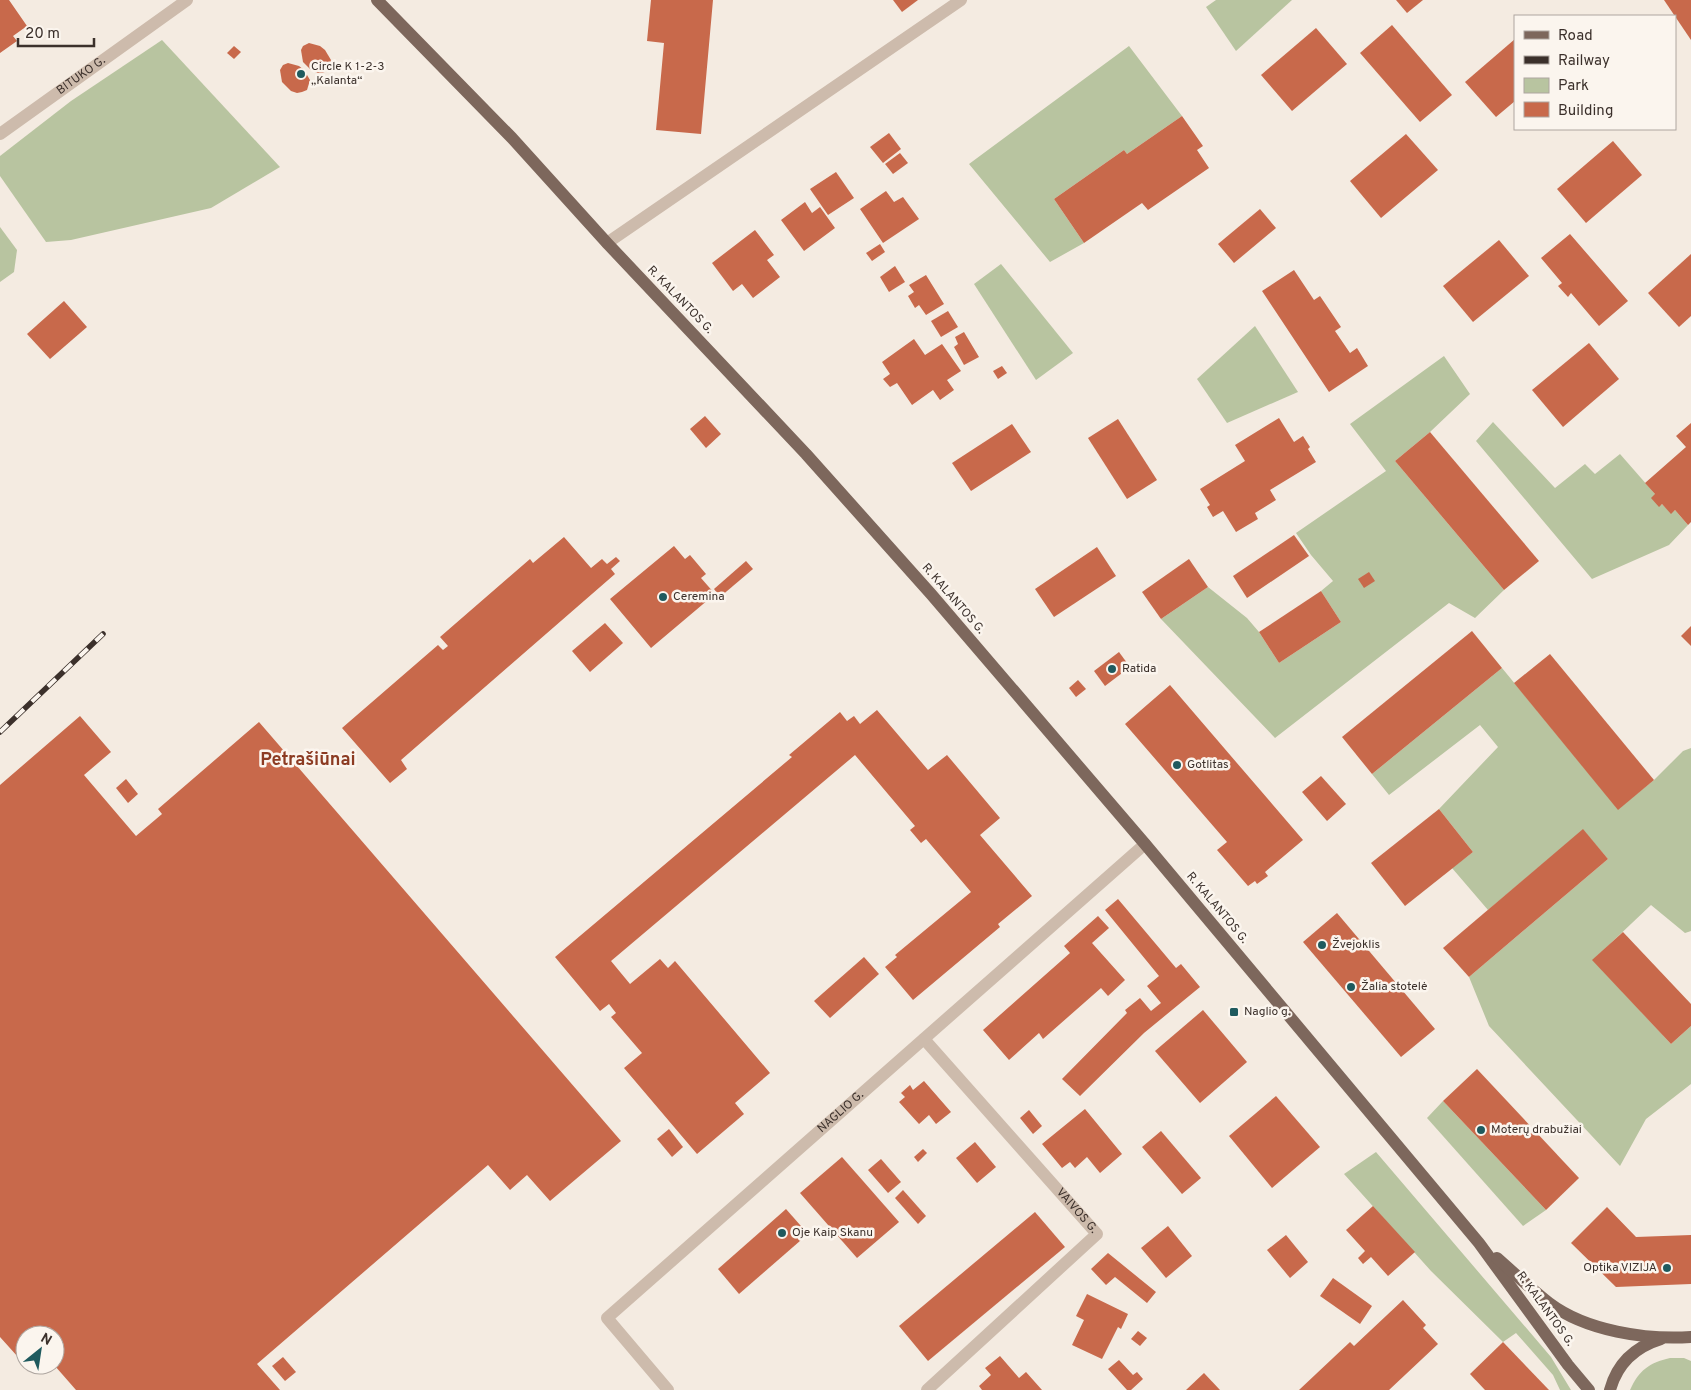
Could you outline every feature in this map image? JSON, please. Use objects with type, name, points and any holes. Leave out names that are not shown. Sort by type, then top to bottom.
[{"type":"main road","name":"R. KALANTOS G.","points":[[377,0],[512,138],[607,243],[806,454],[931,594],[1145,844],[1480,1243],[1588,1390]]},
{"type":"main road","name":"R. KALANTOS G.","points":[[1480,1243],[1550,1304],[1597,1327],[1666,1338],[1690,1338]]},
{"type":"main road","name":"R. KALANTOS G.","points":[[1610,1390],[1613,1379],[1622,1364],[1634,1351],[1649,1342],[1666,1338]]},
{"type":"street","name":"BITUKO G.","points":[[0,134],[187,0]]},
{"type":"street","points":[[607,243],[962,0]]},
{"type":"street","name":"NAGLIO G.","points":[[668,1390],[607,1318],[1145,844]]},
{"type":"street","name":"VAIVOS G.","points":[[924,1039],[1097,1234],[927,1390]]},
{"type":"green space","points":[[1216,0],[1292,0],[1236,51],[1206,7]]},
{"type":"green space","points":[[162,40],[280,167],[211,208],[71,240],[46,242],[0,176],[0,156],[71,101]]},
{"type":"green space","points":[[1129,46],[1182,116],[1127,154],[1124,150],[1054,199],[1084,243],[1050,262],[969,164]]},
{"type":"green space","points":[[0,227],[17,250],[14,272],[0,282]]},
{"type":"green space","points":[[1001,264],[1073,353],[1036,380],[974,284]]},
{"type":"green space","points":[[1255,326],[1298,392],[1227,423],[1197,379]]},
{"type":"green space","points":[[1444,356],[1470,394],[1430,432],[1395,461],[1504,590],[1475,618],[1449,603],[1275,738],[1161,619],[1208,587],[1247,618],[1259,632],[1279,663],[1341,622],[1321,591],[1333,581],[1311,555],[1296,533],[1386,471],[1350,424]]},
{"type":"green space","points":[[1493,422],[1555,488],[1585,464],[1595,474],[1620,454],[1655,494],[1659,506],[1662,504],[1671,513],[1675,510],[1688,525],[1669,545],[1592,579],[1476,441]]},
{"type":"green space","points":[[1502,668],[1618,809],[1654,780],[1683,751],[1691,748],[1691,931],[1685,933],[1651,905],[1593,960],[1671,1044],[1691,1026],[1691,1084],[1646,1119],[1620,1166],[1489,1026],[1469,977],[1608,859],[1583,830],[1488,910],[1452,868],[1473,852],[1439,809],[1498,747],[1480,725],[1389,795],[1372,774]]},
{"type":"green space","points":[[1443,1101],[1546,1210],[1523,1226],[1427,1118]]},
{"type":"green space","points":[[1376,1152],[1551,1357],[1571,1390],[1560,1390],[1553,1375],[1516,1333],[1503,1342],[1431,1271],[1344,1174]]},
{"type":"green space","points":[[1670,1358],[1684,1358],[1691,1361],[1691,1390],[1630,1390],[1637,1377],[1646,1368],[1656,1362]]},
{"type":"building","points":[[0,0],[9,0],[27,26],[13,36],[17,41],[0,53]]},
{"type":"building","points":[[651,0],[713,0],[701,134],[656,130],[664,43],[647,41]]},
{"type":"building","points":[[893,0],[918,0],[902,12]]},
{"type":"building","points":[[1396,0],[1423,0],[1407,13]]},
{"type":"building","points":[[1664,0],[1691,0],[1691,40],[1676,15]]},
{"type":"building","points":[[1392,25],[1452,95],[1420,122],[1360,53]]},
{"type":"building","points":[[1316,28],[1347,64],[1292,111],[1261,75]]},
{"type":"building","points":[[1514,40],[1514,102],[1496,117],[1465,82]]},
{"type":"building","points":[[309,43],[320,46],[331,60],[328,70],[323,73],[312,71],[303,62],[301,50],[303,46]]},
{"type":"building","points":[[234,46],[241,52],[234,59],[227,53]]},
{"type":"building","points":[[288,63],[299,66],[304,70],[310,80],[307,90],[297,93],[291,91],[282,82],[280,70],[283,65]]},
{"type":"building","points":[[1182,116],[1203,146],[1197,150],[1209,168],[1148,210],[1142,203],[1084,243],[1054,199],[1124,150],[1127,154]]},
{"type":"building","points":[[889,133],[901,149],[883,163],[870,147]]},
{"type":"building","points":[[1406,134],[1438,170],[1381,218],[1350,181]]},
{"type":"building","points":[[1613,141],[1642,175],[1586,223],[1557,189]]},
{"type":"building","points":[[900,153],[908,163],[893,174],[885,164]]},
{"type":"building","points":[[836,172],[854,198],[828,215],[810,189]]},
{"type":"building","points":[[886,191],[894,202],[903,197],[919,219],[883,243],[860,209]]},
{"type":"building","points":[[805,202],[812,213],[820,207],[835,228],[804,251],[781,220]]},
{"type":"building","points":[[1260,209],[1276,228],[1234,263],[1218,244]]},
{"type":"building","points":[[755,230],[774,255],[767,260],[780,277],[753,298],[742,284],[733,291],[712,263]]},
{"type":"building","points":[[1570,234],[1628,301],[1599,326],[1571,293],[1568,297],[1558,286],[1562,283],[1541,258]]},
{"type":"building","points":[[1499,240],[1529,276],[1473,322],[1443,286]]},
{"type":"building","points":[[880,244],[885,252],[872,261],[866,253]]},
{"type":"building","points":[[1691,254],[1691,316],[1679,327],[1648,293]]},
{"type":"building","points":[[895,266],[905,282],[889,292],[880,277]]},
{"type":"building","points":[[1294,270],[1314,300],[1320,296],[1341,327],[1335,331],[1350,353],[1357,348],[1368,366],[1329,392],[1262,291]]},
{"type":"building","points":[[926,275],[944,304],[926,315],[919,305],[915,308],[908,296],[914,292],[909,285]]},
{"type":"building","points":[[64,301],[87,327],[50,359],[27,334]]},
{"type":"building","points":[[948,311],[958,327],[941,337],[931,321]]},
{"type":"building","points":[[964,332],[979,357],[964,365],[954,347],[958,344],[955,337]]},
{"type":"building","points":[[914,339],[925,355],[942,344],[961,371],[947,380],[954,390],[940,400],[933,390],[912,405],[897,383],[890,387],[883,379],[890,374],[882,362]]},
{"type":"building","points":[[1589,343],[1619,379],[1563,427],[1532,390]]},
{"type":"building","points":[[1002,366],[1007,373],[998,379],[993,371]]},
{"type":"building","points":[[705,416],[721,434],[706,448],[690,429]]},
{"type":"building","points":[[1279,418],[1294,442],[1303,436],[1316,462],[1270,490],[1276,500],[1255,513],[1258,519],[1236,532],[1223,511],[1213,517],[1207,507],[1210,505],[1200,489],[1245,461],[1235,445]]},
{"type":"building","points":[[1118,419],[1157,480],[1127,499],[1088,438]]},
{"type":"building","points":[[1691,423],[1691,522],[1688,525],[1675,510],[1671,514],[1662,504],[1659,507],[1651,498],[1655,494],[1645,483],[1686,447],[1676,436]]},
{"type":"building","points":[[1012,424],[1031,452],[971,491],[952,463]]},
{"type":"building","points":[[1430,432],[1539,561],[1504,590],[1395,461]]},
{"type":"building","points":[[1294,535],[1309,556],[1247,598],[1233,576]]},
{"type":"building","points":[[564,537],[591,568],[602,559],[607,564],[616,557],[620,561],[611,569],[615,574],[401,760],[407,769],[390,783],[342,728],[438,645],[443,650],[448,646],[440,637],[530,559],[533,563]]},
{"type":"building","name":"Ceremina","points":[[674,546],[685,559],[690,555],[706,574],[701,578],[715,594],[651,648],[610,599]]},
{"type":"building","points":[[1097,547],[1116,576],[1054,617],[1035,589]]},
{"type":"building","points":[[1189,559],[1208,587],[1161,619],[1142,592]]},
{"type":"building","points":[[746,561],[753,569],[720,597],[714,589]]},
{"type":"building","points":[[1369,572],[1375,581],[1364,588],[1358,579]]},
{"type":"building","points":[[1321,591],[1341,622],[1279,663],[1259,632]]},
{"type":"building","points":[[605,623],[623,643],[590,672],[572,651]]},
{"type":"building","points":[[1691,626],[1691,646],[1681,636]]},
{"type":"building","points":[[1472,631],[1502,668],[1372,774],[1342,737]]},
{"type":"building","name":"Ratida","points":[[1119,652],[1130,667],[1105,686],[1094,671]]},
{"type":"building","points":[[1550,654],[1654,780],[1618,810],[1514,683]]},
{"type":"building","points":[[1078,680],[1086,689],[1076,697],[1069,688]]},
{"type":"building","points":[[1170,685],[1303,840],[1265,872],[1268,876],[1257,884],[1255,881],[1248,886],[1217,850],[1227,842],[1125,724]]},
{"type":"building","points":[[877,710],[928,770],[947,755],[1000,818],[980,835],[1032,896],[998,924],[1000,927],[913,1000],[885,967],[897,957],[895,955],[971,892],[926,839],[921,843],[910,830],[915,826],[855,755],[611,961],[630,984],[660,959],[668,968],[675,961],[770,1073],[735,1103],[744,1114],[697,1154],[624,1068],[642,1053],[611,1017],[616,1013],[609,1004],[600,1011],[555,957],[792,757],[789,755],[840,712],[847,721],[854,716],[860,724]]},
{"type":"building","points":[[80,716],[111,752],[84,775],[136,836],[162,814],[158,809],[259,722],[621,1141],[550,1201],[527,1175],[510,1190],[488,1165],[257,1364],[280,1390],[76,1390],[63,1375],[65,1375],[65,1325],[15,1325],[15,1354],[0,1337],[0,785]]},
{"type":"building","points":[[1321,776],[1346,804],[1327,821],[1302,792]]},
{"type":"building","points":[[126,779],[138,794],[128,803],[116,788]]},
{"type":"building","points":[[1439,809],[1473,852],[1405,906],[1371,863]]},
{"type":"building","points":[[1583,829],[1608,859],[1469,977],[1443,948]]},
{"type":"building","points":[[1118,899],[1176,968],[1181,964],[1200,987],[1144,1033],[1080,1096],[1062,1079],[1127,1013],[1125,1010],[1140,998],[1151,1011],[1161,1003],[1147,986],[1159,976],[1105,910]]},
{"type":"building","points":[[1337,913],[1435,1029],[1401,1057],[1303,942]]},
{"type":"building","points":[[1098,916],[1109,928],[1092,943],[1125,980],[1108,996],[1101,988],[1043,1039],[1039,1033],[1009,1060],[983,1030],[1070,953],[1064,946]]},
{"type":"building","points":[[1623,932],[1691,1004],[1691,1026],[1671,1044],[1592,960]]},
{"type":"building","points":[[864,957],[879,974],[830,1018],[814,1001]]},
{"type":"building","points":[[1203,1010],[1247,1062],[1200,1103],[1155,1051]]},
{"type":"building","points":[[1477,1069],[1579,1178],[1546,1210],[1443,1101]]},
{"type":"building","points":[[924,1081],[951,1112],[936,1124],[929,1115],[919,1124],[899,1102],[905,1097],[901,1093],[910,1085],[913,1090]]},
{"type":"building","points":[[1276,1096],[1320,1147],[1272,1188],[1229,1136]]},
{"type":"building","points":[[1085,1109],[1122,1154],[1100,1173],[1087,1157],[1075,1168],[1070,1162],[1062,1168],[1042,1144]]},
{"type":"building","points":[[1029,1110],[1042,1126],[1033,1134],[1020,1118]]},
{"type":"building","points":[[669,1129],[683,1147],[672,1157],[657,1139]]},
{"type":"building","points":[[1161,1131],[1201,1178],[1182,1194],[1142,1147]]},
{"type":"building","points":[[975,1142],[996,1167],[977,1183],[956,1158]]},
{"type":"building","points":[[923,1149],[927,1153],[918,1162],[914,1157]]},
{"type":"building","points":[[842,1157],[899,1222],[857,1258],[800,1193]]},
{"type":"building","points":[[881,1159],[901,1182],[888,1193],[868,1170]]},
{"type":"building","points":[[903,1190],[926,1216],[918,1224],[895,1198]]},
{"type":"building","points":[[1373,1206],[1415,1252],[1388,1276],[1371,1257],[1363,1264],[1358,1258],[1365,1251],[1346,1230]]},
{"type":"building","points":[[1607,1207],[1636,1237],[1691,1235],[1691,1284],[1616,1287],[1571,1243]]},
{"type":"building","points":[[786,1209],[808,1234],[739,1294],[718,1269]]},
{"type":"building","points":[[1035,1212],[1065,1247],[928,1361],[899,1326]]},
{"type":"building","points":[[1168,1226],[1192,1256],[1166,1278],[1141,1248]]},
{"type":"building","points":[[1286,1235],[1308,1262],[1290,1278],[1267,1250]]},
{"type":"building","points":[[1108,1253],[1156,1292],[1147,1303],[1115,1277],[1106,1285],[1091,1269]]},
{"type":"building","points":[[1333,1278],[1372,1306],[1360,1324],[1320,1296]]},
{"type":"building","points":[[1087,1294],[1128,1314],[1121,1329],[1118,1327],[1102,1359],[1072,1345],[1084,1320],[1076,1316]]},
{"type":"building","points":[[1403,1300],[1426,1325],[1423,1328],[1438,1344],[1389,1390],[1299,1390],[1350,1342],[1354,1346]]},
{"type":"building","points":[[1138,1331],[1147,1338],[1140,1346],[1131,1339]]},
{"type":"building","points":[[1503,1342],[1549,1390],[1485,1390],[1470,1374]]},
{"type":"building","points":[[1000,1356],[1019,1378],[1026,1372],[1042,1390],[982,1390],[979,1386],[991,1375],[985,1368]]},
{"type":"building","points":[[283,1357],[296,1372],[285,1381],[272,1366]]},
{"type":"building","points":[[1119,1360],[1133,1375],[1137,1372],[1143,1379],[1131,1390],[1127,1390],[1108,1369]]},
{"type":"building","points":[[1204,1373],[1220,1390],[1186,1390]]},
{"type":"railway","points":[[0,732],[103,634]]},
{"type":"place","name":"Circle K 1-2-3 „Kalanta“","points":[[301,74]]},
{"type":"place","name":"Ceremina","points":[[663,597]]},
{"type":"place","name":"Ratida","points":[[1112,669]]},
{"type":"place","name":"Gotlitas","points":[[1177,765]]},
{"type":"place","name":"Žvejoklis","points":[[1322,945]]},
{"type":"place","name":"Žalia stotelė","points":[[1351,987]]},
{"type":"place","name":"Naglio g.","points":[[1234,1012]]},
{"type":"place","name":"Moterų drabužiai","points":[[1481,1130]]},
{"type":"place","name":"Oje Kaip Skanu","points":[[782,1233]]},
{"type":"place","name":"Optika VIZIJA","points":[[1667,1268]]},
{"type":"district","name":"Petrašiūnai","points":[[308,760]]}]
